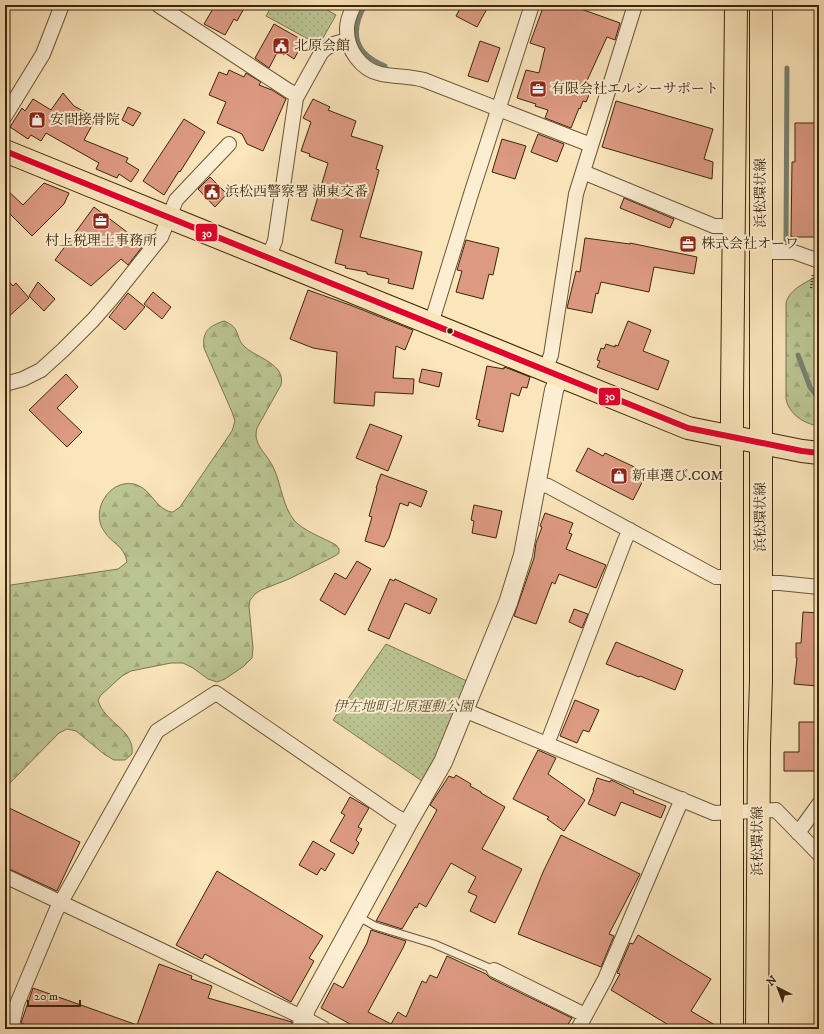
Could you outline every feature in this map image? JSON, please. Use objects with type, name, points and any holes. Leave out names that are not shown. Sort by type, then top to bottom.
[{"type":"main road","name":"浜松環状線","points":[[732,1029],[732,437],[736,5]]},
{"type":"main road","name":"浜松環状線","points":[[758,1029],[758,811],[761,681],[761,5]]},
{"type":"main road","points":[[736,118],[761,118]]},
{"type":"main road","points":[[5,151],[688,428],[819,453]]},
{"type":"street","points":[[5,116],[43,54],[62,5]]},
{"type":"street","points":[[158,5],[289,91],[298,95]]},
{"type":"street","points":[[354,5],[349,16],[347,28],[348,40],[352,52],[359,61],[369,69],[380,74],[417,78],[591,145]]},
{"type":"street","points":[[431,324],[532,5]]},
{"type":"street","points":[[302,1024],[306,1009],[356,916],[443,762],[517,578],[524,553],[554,390],[551,356],[574,206],[591,145],[635,5]]},
{"type":"street","points":[[268,258],[275,241],[294,108],[298,95],[321,53],[326,47],[348,40]]},
{"type":"street","points":[[5,384],[33,375],[49,363],[113,297],[161,237],[176,200],[229,144]]},
{"type":"street","points":[[583,172],[714,226],[733,226]]},
{"type":"street","points":[[761,252],[794,252],[816,265]]},
{"type":"street","points":[[536,484],[548,486],[716,577],[732,577]]},
{"type":"street","points":[[547,744],[630,530]]},
{"type":"street","points":[[761,584],[780,583],[819,587]]},
{"type":"street","points":[[11,1029],[17,1004],[56,911],[157,731],[216,693],[395,816],[408,823]]},
{"type":"street","points":[[464,710],[714,813],[776,810],[819,854]]},
{"type":"street","points":[[578,1029],[605,979],[682,799]]},
{"type":"street","points":[[798,832],[819,804]]},
{"type":"street","points":[[5,876],[61,902],[302,1024],[324,1029]]},
{"type":"street","points":[[494,970],[585,1015]]},
{"type":"lane","points":[[356,916],[375,926],[438,946],[494,970]]},
{"type":"path","points":[[811,288],[816,265]]},
{"type":"green space","points":[[272,5],[318,5],[336,15],[319,45],[266,16]]},
{"type":"green space","points":[[819,275],[819,426],[803,421],[794,414],[786,399],[786,303],[788,298],[795,290]]},
{"type":"green space","points":[[224,321],[236,330],[245,347],[269,362],[279,372],[281,385],[257,428],[256,434],[261,449],[274,469],[287,509],[298,524],[308,531],[336,545],[339,549],[339,553],[289,579],[261,590],[255,594],[250,600],[249,606],[253,648],[252,658],[244,666],[225,679],[217,682],[208,679],[183,663],[171,663],[131,671],[122,676],[101,695],[98,700],[101,708],[106,715],[124,732],[132,745],[132,754],[125,760],[114,760],[104,754],[76,731],[67,729],[59,733],[7,786],[5,790],[5,588],[11,585],[118,569],[127,562],[121,548],[107,535],[100,523],[99,515],[104,498],[117,486],[134,484],[139,486],[160,506],[170,512],[173,512],[180,507],[232,431],[235,421],[204,348],[205,333],[214,325]]},
{"type":"green space","name":"伊左地町北原運動公園","points":[[386,644],[467,681],[435,758],[422,781],[333,720]]},
{"type":"building","points":[[211,5],[246,5],[237,21],[234,19],[225,35],[204,24],[214,7]]},
{"type":"building","points":[[462,5],[489,5],[477,27],[456,16]]},
{"type":"building","points":[[544,5],[570,5],[620,23],[615,40],[607,37],[585,85],[592,88],[586,102],[583,101],[580,109],[579,108],[571,128],[545,118],[548,110],[535,106],[536,104],[517,98],[526,70],[539,73],[545,48],[530,43]]},
{"type":"building","name":"北原会館","points":[[274,24],[304,41],[294,59],[285,53],[284,55],[278,51],[269,68],[255,58]]},
{"type":"building","points":[[480,41],[500,48],[488,82],[468,76]]},
{"type":"building","points":[[229,70],[244,77],[246,73],[261,82],[259,85],[272,90],[286,99],[263,151],[247,144],[242,134],[217,123],[226,102],[209,95],[219,72],[227,75]]},
{"type":"building","points":[[63,93],[74,106],[96,118],[84,140],[128,158],[126,162],[139,170],[131,182],[119,174],[117,178],[96,169],[99,163],[46,133],[41,141],[31,135],[28,139],[10,127],[22,108],[25,111],[33,99],[51,110]]},
{"type":"building","points":[[313,99],[330,107],[328,110],[356,121],[351,136],[383,146],[376,169],[379,170],[360,237],[422,252],[413,289],[388,283],[389,279],[367,274],[367,272],[345,268],[346,266],[335,263],[343,230],[311,220],[328,163],[309,156],[310,154],[301,151],[311,122],[303,118]]},
{"type":"building","points":[[616,101],[713,129],[704,159],[713,162],[712,179],[602,147]]},
{"type":"building","points":[[128,107],[141,113],[133,126],[122,120]]},
{"type":"building","points":[[184,119],[205,132],[164,195],[143,181]]},
{"type":"building","points":[[795,123],[819,123],[819,237],[791,237],[792,162],[795,162]]},
{"type":"building","points":[[538,134],[564,144],[557,162],[531,152]]},
{"type":"building","points":[[502,139],[526,146],[515,179],[492,172]]},
{"type":"building","name":"浜松西警察署 湖東交番","points":[[210,177],[227,194],[215,207],[198,189]]},
{"type":"building","points":[[44,183],[69,193],[64,204],[32,236],[5,209],[5,188],[23,205]]},
{"type":"building","points":[[624,198],[674,219],[670,228],[620,208]]},
{"type":"building","points":[[94,207],[135,238],[138,235],[146,242],[128,265],[121,259],[91,286],[55,260]]},
{"type":"building","points":[[585,238],[630,243],[697,257],[694,274],[654,267],[649,292],[601,282],[598,294],[596,293],[592,313],[567,308],[576,271],[580,272]]},
{"type":"building","points":[[466,240],[499,248],[493,275],[489,274],[483,299],[456,292],[462,271],[457,270]]},
{"type":"building","points":[[5,277],[13,286],[16,283],[29,298],[5,320]]},
{"type":"building","points":[[38,282],[55,299],[44,311],[29,296]]},
{"type":"building","points":[[308,290],[413,330],[405,350],[396,346],[393,378],[414,379],[413,394],[375,392],[374,406],[334,403],[337,352],[313,348],[290,339]]},
{"type":"building","points":[[153,292],[171,307],[162,319],[144,304]]},
{"type":"building","points":[[128,293],[145,307],[125,330],[109,317]]},
{"type":"building","points":[[628,321],[651,330],[643,351],[669,361],[658,390],[597,367],[600,361],[597,360],[601,348],[604,349],[606,344],[615,347],[615,345],[618,346]]},
{"type":"building","points":[[487,366],[504,369],[504,367],[530,377],[527,388],[522,387],[519,396],[511,393],[503,432],[478,426],[480,420],[476,419]]},
{"type":"building","points":[[422,369],[442,373],[439,387],[419,382]]},
{"type":"building","points":[[66,374],[78,387],[57,408],[82,432],[67,447],[29,410]]},
{"type":"building","points":[[370,424],[402,436],[388,471],[356,458]]},
{"type":"building","name":"新車選び.COM","points":[[588,448],[603,456],[605,453],[647,473],[633,500],[576,471]]},
{"type":"building","points":[[381,474],[427,491],[421,507],[409,502],[408,506],[400,503],[389,538],[384,547],[365,541],[372,517],[369,516]]},
{"type":"building","points":[[474,505],[502,511],[496,538],[472,533],[474,521],[471,520]]},
{"type":"building","points":[[545,513],[573,523],[569,533],[572,534],[566,549],[606,565],[596,588],[559,574],[555,584],[552,582],[536,624],[514,616],[534,558],[536,543],[542,527],[540,526]]},
{"type":"building","points":[[357,561],[371,569],[345,615],[320,600],[335,573],[346,579]]},
{"type":"building","points":[[390,579],[394,581],[395,579],[437,599],[430,614],[405,603],[389,639],[368,630]]},
{"type":"building","points":[[574,609],[588,614],[582,628],[569,622]]},
{"type":"building","points":[[803,612],[819,613],[819,666],[817,686],[794,684],[797,658],[796,643],[801,643]]},
{"type":"building","points":[[616,642],[683,670],[675,690],[606,664]]},
{"type":"building","points":[[575,700],[599,710],[589,732],[583,730],[577,743],[560,736]]},
{"type":"building","points":[[799,722],[819,722],[819,771],[784,771],[784,752],[799,752]]},
{"type":"building","points":[[538,750],[556,758],[548,774],[585,800],[564,831],[547,819],[549,817],[513,799]]},
{"type":"building","points":[[456,775],[471,784],[470,786],[505,807],[482,849],[522,869],[495,923],[470,911],[477,896],[468,892],[476,877],[451,863],[426,907],[419,903],[402,929],[376,921],[437,810],[430,805],[449,776],[454,778]]},
{"type":"building","points":[[597,778],[610,782],[611,780],[634,791],[633,793],[666,806],[661,818],[621,802],[615,816],[588,804]]},
{"type":"building","points":[[350,797],[369,808],[358,827],[362,829],[356,840],[359,843],[353,854],[330,841],[345,815],[341,813]]},
{"type":"building","points":[[5,806],[80,842],[57,891],[5,867]]},
{"type":"building","points":[[561,835],[640,874],[609,934],[614,936],[601,967],[518,934],[543,872]]},
{"type":"building","points":[[313,841],[335,854],[325,871],[321,868],[317,875],[299,865]]},
{"type":"building","points":[[217,871],[323,936],[309,958],[314,961],[291,1002],[205,954],[202,959],[176,945]]},
{"type":"building","points":[[371,930],[406,941],[368,1012],[391,1024],[398,1012],[406,1017],[422,981],[426,983],[430,975],[437,978],[447,956],[486,974],[490,978],[572,1018],[565,1029],[359,1029],[321,1008],[334,983],[343,988],[367,943]]},
{"type":"building","points":[[638,935],[711,979],[691,1011],[720,1029],[675,1029],[611,990],[620,974],[617,973],[630,943],[633,944]]},
{"type":"building","points":[[159,964],[192,976],[191,979],[212,986],[208,998],[292,1022],[291,1029],[37,1029],[21,1023],[33,988],[137,1025]]},
{"type":"waterway","points":[[365,5],[357,25],[356,33],[358,42],[361,49],[367,55],[385,66]]},
{"type":"waterway","points":[[786,242],[787,68]]},
{"type":"waterway","points":[[798,355],[810,387],[819,399]]},
{"type":"transit line","name":"30","points":[[5,151],[688,428],[802,451],[819,453]]},
{"type":"place","name":"北原会館","points":[[281,46]]},
{"type":"place","name":"有限会社エルシーサポート","points":[[538,89]]},
{"type":"place","name":"安間接骨院","points":[[37,120]]},
{"type":"place","name":"浜松西警察署 湖東交番","points":[[212,192]]},
{"type":"place","name":"村上税理士事務所","points":[[101,221]]},
{"type":"place","name":"株式会社オーワ","points":[[688,244]]},
{"type":"place","name":"新車選び.COM","points":[[619,476]]}]
